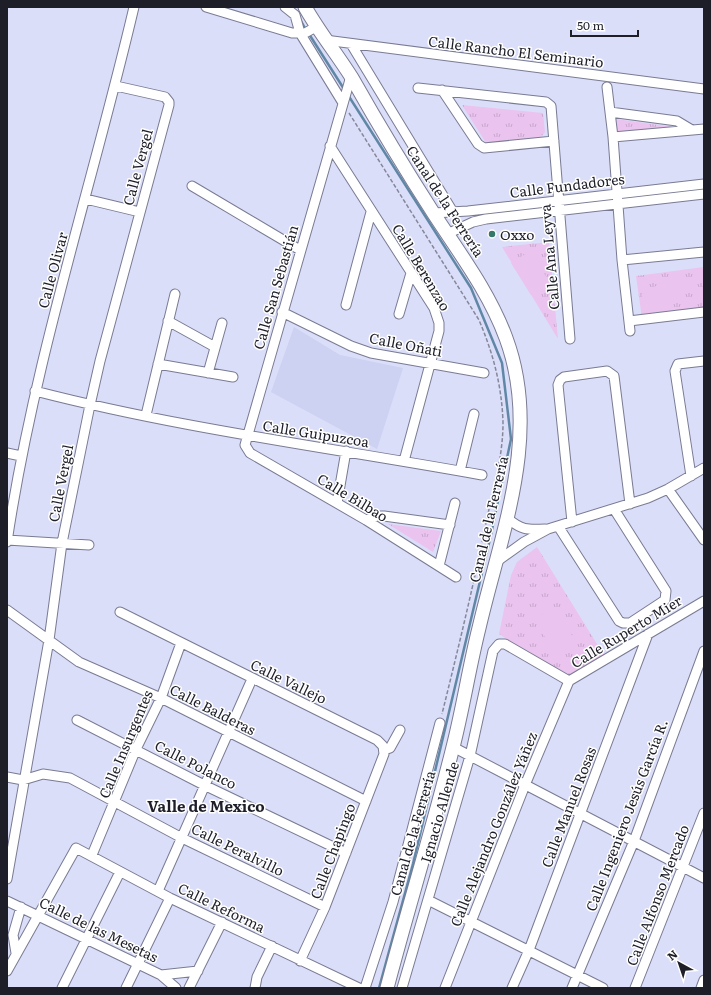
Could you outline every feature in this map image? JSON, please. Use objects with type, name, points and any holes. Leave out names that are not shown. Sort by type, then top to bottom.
[{"type":"street","name":"Calle Olivar","points":[[7,541],[21,456],[42,359],[116,86],[134,7]]},
{"type":"street","points":[[206,7],[283,30],[309,31]]},
{"type":"street","points":[[285,7],[295,15],[309,31],[343,103]]},
{"type":"street","name":"Canal de la Ferrería","points":[[305,7],[309,31],[325,40],[351,76],[447,234],[466,260],[495,311],[507,340],[516,374],[519,394],[520,447],[507,518],[495,562],[453,747],[387,988]]},
{"type":"street","name":"Calle Rancho El Seminario","points":[[325,40],[704,89]]},
{"type":"street","points":[[352,44],[453,212]]},
{"type":"street","name":"Calle San Sebastián","points":[[247,436],[351,76]]},
{"type":"street","name":"Calle Vergel","points":[[7,879],[23,780],[49,640],[62,543],[90,405],[169,105],[167,99],[116,86]]},
{"type":"street","points":[[607,87],[613,137],[622,260],[630,330]]},
{"type":"street","points":[[418,88],[442,90],[478,144],[484,148],[554,141]]},
{"type":"street","name":"Calle Ana Leyva","points":[[442,90],[548,103],[551,106],[570,339]]},
{"type":"street","points":[[610,112],[677,121],[692,130]]},
{"type":"street","points":[[613,137],[704,128]]},
{"type":"street","name":"Calle Berenzao","points":[[330,146],[434,308],[439,323],[404,461]]},
{"type":"street","name":"Calle Fundadores","points":[[434,213],[704,184]]},
{"type":"street","points":[[192,186],[300,250]]},
{"type":"street","name":"Calle Fundadores","points":[[447,234],[479,220],[704,194]]},
{"type":"street","points":[[86,199],[140,212]]},
{"type":"street","points":[[346,305],[371,212]]},
{"type":"street","points":[[622,260],[704,252]]},
{"type":"street","points":[[399,314],[411,273]]},
{"type":"street","points":[[146,415],[175,294]]},
{"type":"street","name":"Calle Oñati","points":[[282,312],[361,350],[484,373]]},
{"type":"street","points":[[629,321],[704,312]]},
{"type":"street","points":[[168,321],[215,347]]},
{"type":"street","points":[[208,373],[222,323]]},
{"type":"street","points":[[691,476],[675,371],[678,364],[704,361]]},
{"type":"street","points":[[158,364],[233,377]]},
{"type":"street","points":[[572,522],[558,385],[560,380],[564,377],[607,370],[614,376],[630,504]]},
{"type":"street","name":"Calle Guipuzcoa","points":[[35,391],[90,405],[247,436],[346,451],[482,475]]},
{"type":"street","points":[[460,471],[474,414]]},
{"type":"street","name":"Calle Bilbao","points":[[247,436],[245,445],[250,453],[366,520],[456,577]]},
{"type":"street","points":[[337,503],[346,451]]},
{"type":"street","points":[[7,453],[21,456]]},
{"type":"street","points":[[495,562],[524,542],[548,529],[630,504],[668,489],[704,468]]},
{"type":"street","points":[[668,489],[704,540]]},
{"type":"street","points":[[439,566],[455,503]]},
{"type":"street","points":[[558,526],[619,621],[623,623],[630,623],[665,600],[666,591],[614,510]]},
{"type":"street","points":[[366,520],[377,516],[384,516],[450,525]]},
{"type":"street","points":[[507,518],[518,527],[528,530],[548,529]]},
{"type":"street","points":[[7,541],[89,545]]},
{"type":"street","name":"Calle Ruperto Mier","points":[[499,644],[505,644],[569,681],[704,601]]},
{"type":"street","name":"Calle Balderas","points":[[7,610],[79,662],[161,698],[366,801]]},
{"type":"street","name":"Calle Vallejo","points":[[120,612],[377,740],[384,748]]},
{"type":"street","name":"Calle Manuel Rosas","points":[[512,988],[529,950],[648,634]]},
{"type":"street","name":"Calle Insurgentes","points":[[92,855],[115,803],[136,749],[161,698],[181,643]]},
{"type":"street","name":"Ignacio Allende","points":[[402,988],[470,756],[493,651],[499,644]]},
{"type":"street","name":"Calle Ingeniero Jesús García R.","points":[[572,988],[634,841],[704,651]]},
{"type":"street","points":[[158,890],[206,786],[252,679]]},
{"type":"street","name":"Calle Alejandro González Yáñez","points":[[445,988],[525,785],[569,681]]},
{"type":"street","name":"Calle Polanco","points":[[77,720],[206,786],[346,853]]},
{"type":"street","points":[[365,988],[393,902],[440,723]]},
{"type":"street","name":"Calle Chapingo","points":[[300,961],[325,907],[366,801],[384,748],[390,748],[400,730]]},
{"type":"street","points":[[453,747],[704,878]]},
{"type":"street","name":"Calle Peralvillo","points":[[7,777],[23,780],[43,774],[65,777],[88,787],[182,838],[325,907]]},
{"type":"street","name":"Calle Alfonso Mercado","points":[[635,988],[704,813]]},
{"type":"street","name":"Calle Reforma","points":[[37,914],[76,848],[92,855],[120,872],[158,890],[170,898],[359,988]]},
{"type":"street","points":[[62,988],[120,872]]},
{"type":"street","points":[[126,988],[170,898]]},
{"type":"street","points":[[428,900],[603,988]]},
{"type":"street","name":"Calle de las Mesetas","points":[[7,901],[161,974],[176,988]]},
{"type":"street","points":[[16,953],[13,935],[21,907]]},
{"type":"street","points":[[7,971],[37,914]]},
{"type":"street","points":[[189,988],[222,922]]},
{"type":"street","points":[[254,988],[257,977],[272,946]]},
{"type":"street","points":[[161,974],[198,971]]},
{"type":"street","points":[[701,988],[704,980]]},
{"type":"path","points":[[343,103],[479,320],[491,350],[500,387],[503,424],[500,459],[483,541],[440,723]]},
{"type":"shaded area","points":[[294,327],[340,355],[403,368],[377,449],[271,392]]},
{"type":"green space","points":[[462,105],[543,113],[545,132],[537,142],[488,146]]},
{"type":"green space","points":[[616,119],[673,127],[618,137]]},
{"type":"green space","points":[[549,242],[558,339],[502,247]]},
{"type":"green space","points":[[530,251],[550,283],[531,295],[511,263]]},
{"type":"green space","points":[[704,267],[704,311],[642,318],[636,276]]},
{"type":"green space","points":[[675,274],[688,292],[654,313],[641,295]]},
{"type":"green space","points":[[388,524],[441,531],[433,552]]},
{"type":"green space","points":[[537,547],[605,657],[570,679],[499,634],[511,575],[517,562]]},
{"type":"green space","points":[[553,607],[575,640],[555,653],[534,619]]},
{"type":"waterway","points":[[301,21],[306,30]]},
{"type":"waterway","points":[[309,34],[344,89]]},
{"type":"waterway","points":[[348,95],[471,288],[502,363],[511,439],[490,539],[413,864],[379,988]]},
{"type":"place","name":"Oxxo","points":[[492,234]]},
{"type":"district","name":"Valle de Mexico","points":[[206,805]]}]
